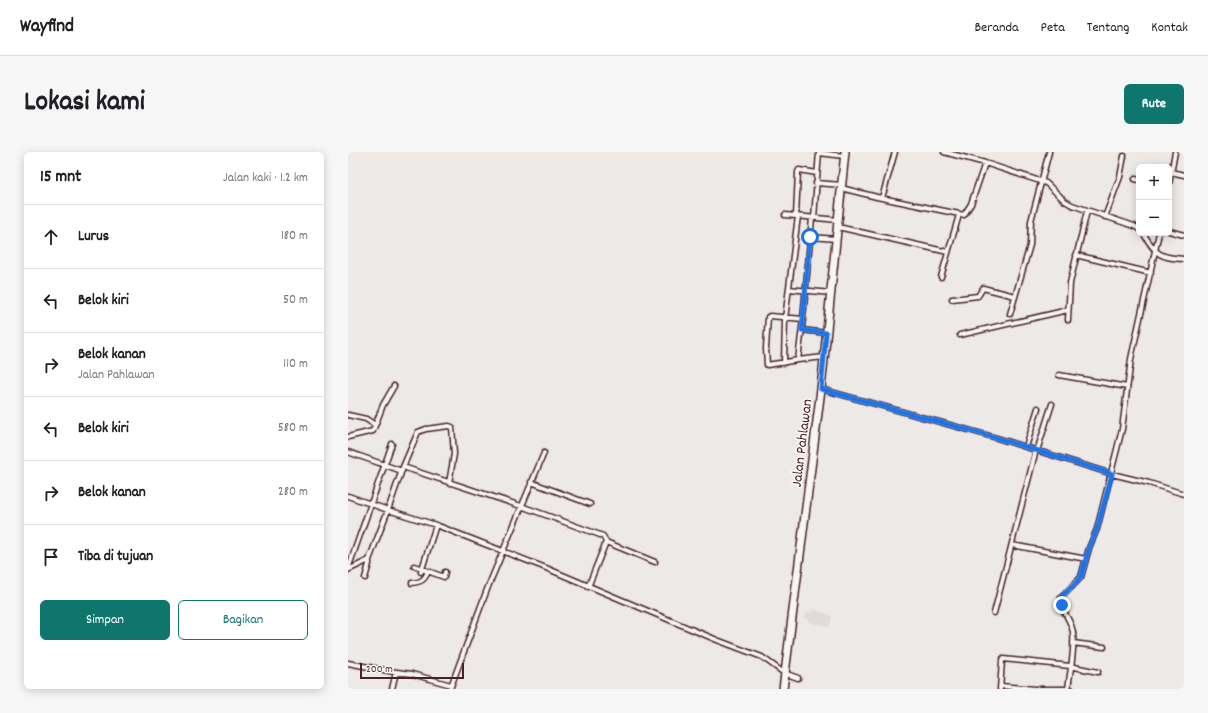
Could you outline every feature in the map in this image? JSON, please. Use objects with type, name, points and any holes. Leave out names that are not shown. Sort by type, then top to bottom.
[{"type":"main road","name":"Jalan Pahlawan","points":[[783,689],[821,389],[842,187],[844,154]]},
{"type":"street","points":[[798,360],[819,152],[844,154]]},
{"type":"street","points":[[882,198],[895,152]]},
{"type":"street","points":[[944,152],[1042,181],[1052,187],[1065,201],[1072,205],[1136,227]]},
{"type":"street","points":[[968,158],[970,152]]},
{"type":"street","points":[[1010,314],[1030,245],[1030,224],[1049,152]]},
{"type":"street","points":[[1172,167],[1175,152]]},
{"type":"street","points":[[1105,217],[1120,177],[1124,156]]},
{"type":"street","points":[[816,183],[842,187],[882,198],[964,215],[967,212],[985,163]]},
{"type":"street","points":[[784,363],[785,319],[797,216],[798,172],[799,170],[817,173]]},
{"type":"street","points":[[1172,172],[1184,175]]},
{"type":"street","points":[[1068,320],[1070,283],[1087,211]]},
{"type":"street","points":[[785,215],[813,218],[948,252]]},
{"type":"street","points":[[940,276],[959,215]]},
{"type":"street","points":[[1172,232],[1184,234]]},
{"type":"street","points":[[1145,236],[1156,252],[1163,256],[1184,259]]},
{"type":"street","points":[[1068,689],[1073,632],[1071,623],[1062,605],[1061,598],[1081,577],[1089,548],[1097,529],[1112,474],[1122,429],[1132,355],[1159,236]]},
{"type":"street","points":[[810,237],[836,239]]},
{"type":"street","points":[[1076,256],[1151,273]]},
{"type":"street","points":[[789,288],[831,293]]},
{"type":"street","points":[[952,299],[978,296],[983,288],[1015,296]]},
{"type":"street","points":[[960,334],[1068,310]]},
{"type":"street","points":[[803,319],[769,317],[766,348],[767,365],[824,357]]},
{"type":"street","points":[[802,330],[826,333]]},
{"type":"street","points":[[1059,375],[1128,387]]},
{"type":"street","points":[[348,437],[372,432],[383,406],[394,386]]},
{"type":"street","points":[[821,389],[997,438],[1112,474],[1149,483],[1184,494]]},
{"type":"street","points":[[994,613],[1037,450],[1052,404]]},
{"type":"street","points":[[1026,447],[1038,408]]},
{"type":"street","points":[[348,414],[366,418],[375,425]]},
{"type":"street","points":[[365,578],[369,564],[368,560],[388,510],[402,469],[418,432],[426,429],[449,426],[452,427],[454,454],[449,483]]},
{"type":"street","points":[[348,570],[392,444]]},
{"type":"street","points":[[348,452],[384,466],[402,469],[521,506],[603,536],[606,542],[655,562]]},
{"type":"street","points":[[348,663],[412,674],[450,687],[488,587],[544,453]]},
{"type":"street","points":[[531,482],[590,504]]},
{"type":"street","points":[[348,496],[436,525],[546,568],[734,648],[762,657],[784,673],[798,678]]},
{"type":"street","points":[[421,570],[436,525]]},
{"type":"street","points":[[588,587],[606,542]]},
{"type":"street","points":[[1012,545],[1086,559]]},
{"type":"street","points":[[348,570],[368,560]]},
{"type":"street","points":[[414,566],[421,570],[444,577],[445,572]]},
{"type":"street","points":[[412,583],[423,581],[428,571]]},
{"type":"street","points":[[1073,643],[1104,647]]},
{"type":"street","points":[[1071,689],[1000,688],[1002,661],[1004,659],[1070,666],[1098,672]]},
{"type":"street","points":[[392,689],[396,672]]},
{"type":"shaded area","points":[[812,609],[832,616],[829,627],[818,623],[817,625],[805,618],[807,611],[810,613]]},
{"type":"route","points":[[810,237],[802,330],[826,333],[821,389],[997,438],[1112,474],[1097,529],[1089,548],[1081,577],[1062,596],[1062,605]]}]
